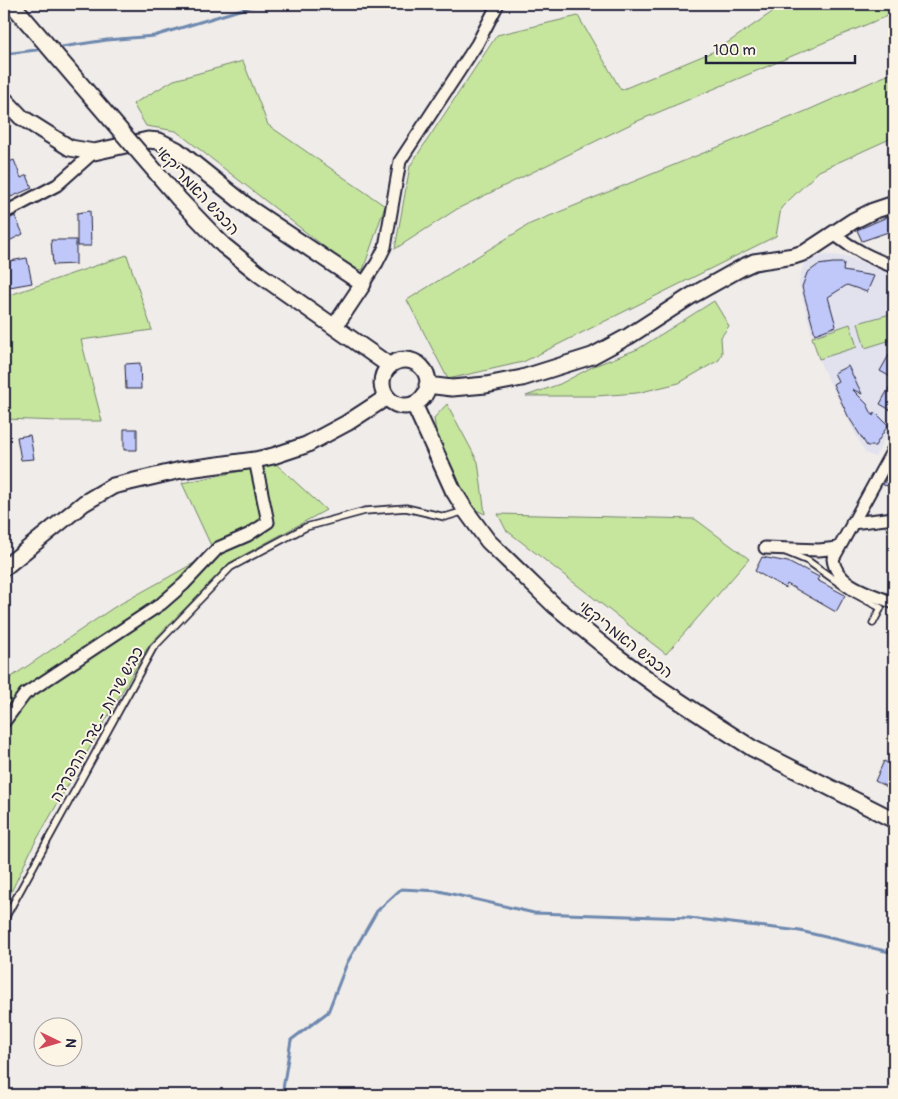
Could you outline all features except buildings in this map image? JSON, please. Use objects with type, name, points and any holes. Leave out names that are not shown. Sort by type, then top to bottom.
[{"type":"street","name":"הכביש האמריקאי","points":[[12,4],[173,191],[223,245],[259,274],[390,366]]},
{"type":"street","points":[[334,326],[386,247],[400,161],[477,44],[498,4]]},
{"type":"street","points":[[4,100],[21,117],[70,148],[94,152],[148,140],[159,141],[177,150],[252,210],[363,284]]},
{"type":"street","points":[[4,213],[57,185],[94,152]]},
{"type":"street","points":[[427,385],[452,388],[486,385],[522,378],[592,356],[630,336],[692,296],[742,267],[754,262],[794,256],[806,252],[873,211],[894,204]]},
{"type":"street","points":[[835,234],[860,252],[894,267]]},
{"type":"street","points":[[404,360],[418,364],[424,370],[427,377],[427,385],[423,396],[414,404],[399,405],[387,397],[382,384],[385,371],[390,366],[404,360]]},
{"type":"street","points":[[4,568],[84,503],[112,486],[190,468],[255,460],[306,445],[347,423],[387,397]]},
{"type":"street","name":"הכביש האמריקאי","points":[[414,404],[453,490],[488,542],[555,606],[615,655],[661,689],[752,748],[894,820]]},
{"type":"street","points":[[894,448],[833,558],[834,566],[847,583],[894,603]]},
{"type":"street","points":[[4,722],[25,694],[161,604],[184,584],[218,548],[248,535],[268,522],[255,460]]},
{"type":"street","points":[[852,523],[894,518]]},
{"type":"street","points":[[765,548],[818,550],[838,548]]},
{"type":"lane","name":"כביש שירות - גדר ההפרדה","points":[[4,920],[153,648],[231,567],[306,528],[365,511],[406,508],[445,517],[466,510]]},
{"type":"lane","points":[[777,548],[808,561],[853,593],[881,608],[874,623]]},
{"type":"shaded area","points":[[827,255],[849,257],[887,272],[894,290],[894,422],[875,457],[865,453],[821,365],[799,283],[807,258]]},
{"type":"green space","points":[[784,4],[894,4],[894,13],[633,123],[457,209],[395,249],[410,166],[497,35],[578,16],[621,90],[717,50]]},
{"type":"green space","points":[[243,61],[268,125],[385,206],[363,270],[353,269],[176,131],[146,126],[133,104],[174,80]]},
{"type":"green space","points":[[894,72],[894,137],[819,171],[781,208],[776,236],[523,362],[448,379],[407,300],[530,224],[806,111]]},
{"type":"green space","points":[[127,255],[152,330],[81,340],[102,421],[4,419],[4,297]]},
{"type":"green space","points":[[714,301],[729,326],[721,337],[722,353],[719,360],[679,383],[637,393],[596,396],[526,396],[560,384],[594,366],[638,349]]},
{"type":"green space","points":[[894,313],[894,339],[865,348],[858,323]]},
{"type":"green space","points":[[850,324],[857,347],[819,359],[812,337]]},
{"type":"green space","points":[[447,404],[478,462],[485,514],[445,496],[434,418]]},
{"type":"green space","points":[[276,464],[326,510],[229,563],[149,645],[33,846],[4,907],[4,682],[113,608],[214,552],[182,483]]},
{"type":"green space","points":[[498,514],[695,519],[749,559],[666,654],[506,530]]},
{"type":"waterway","points":[[55,48],[107,40],[154,36],[259,4]]},
{"type":"waterway","points":[[4,54],[44,49]]},
{"type":"waterway","points":[[282,1095],[291,1040],[328,1012],[347,963],[377,911],[401,889],[439,891],[534,913],[689,918],[800,931],[894,953]]}]
